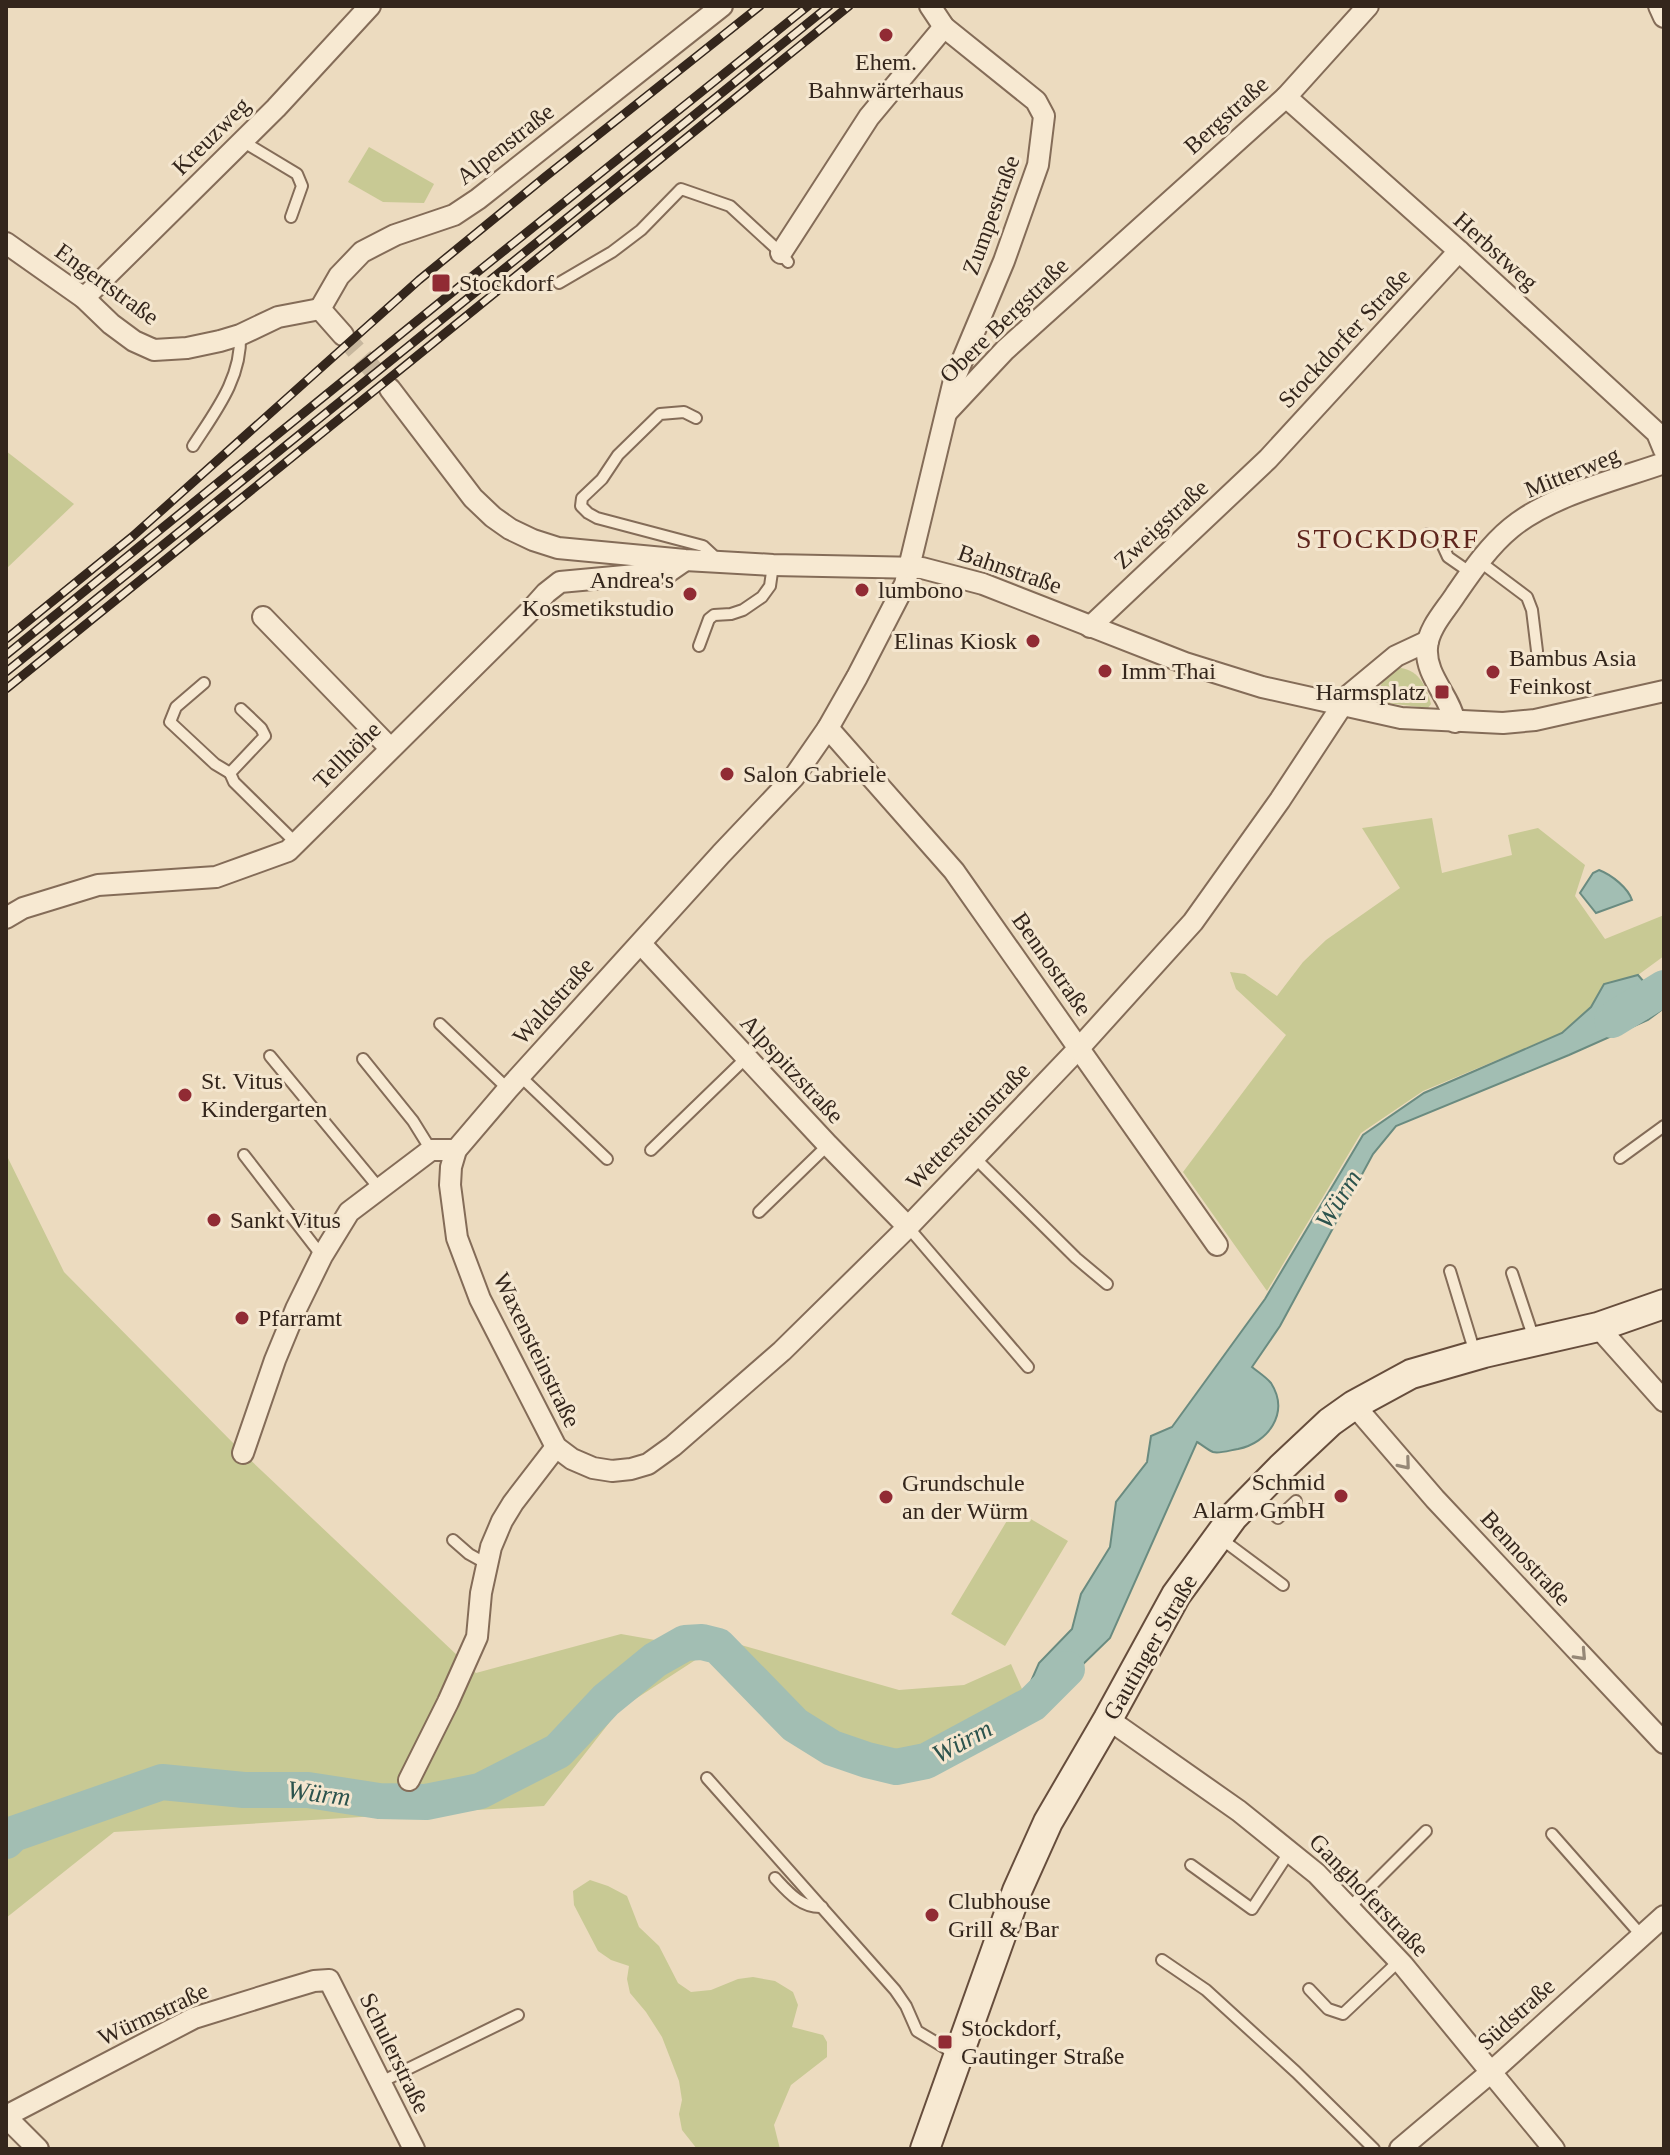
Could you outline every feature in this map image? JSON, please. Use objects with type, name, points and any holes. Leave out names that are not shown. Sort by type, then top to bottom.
[{"type":"main road","name":"Gautinger Straße","points":[[928,2148],[1023,1877],[1048,1822],[1176,1595],[1233,1517],[1330,1422],[1411,1374],[1475,1355],[1598,1327],[1664,1304]]},
{"type":"street","name":"Kreuzweg","points":[[84,298],[242,141],[370,6]]},
{"type":"street","name":"Alpenstraße","points":[[320,309],[339,276],[362,252],[395,235],[454,215],[478,199],[722,6]]},
{"type":"street","name":"Zumpestraße","points":[[930,6],[944,27],[1036,101],[1044,116],[1038,165],[1004,261],[954,380],[947,412]]},
{"type":"street","name":"Bergstraße","points":[[1110,254],[1286,97],[1368,6]]},
{"type":"street","points":[[1659,6],[1664,17]]},
{"type":"street","points":[[785,258],[869,117],[944,27]]},
{"type":"street","name":"Herbstweg","points":[[1286,97],[1657,433],[1664,450]]},
{"type":"street","name":"Engertstraße","points":[[6,243],[84,298],[134,341],[154,350],[187,348],[240,335],[278,317],[320,309]]},
{"type":"street","name":"Stockdorfer Straße","points":[[1268,459],[1459,251]]},
{"type":"street","name":"Obere Bergstraße","points":[[908,568],[947,412],[1005,350],[1110,254]]},
{"type":"street","points":[[320,309],[343,335]]},
{"type":"street","name":"Bahnstraße","points":[[390,389],[473,498],[493,517],[533,540],[558,548],[685,560],[935,571],[1036,603],[1185,663],[1249,683],[1401,718],[1503,723],[1535,720],[1664,691]]},
{"type":"street","name":"Zweigstraße","points":[[1090,627],[1268,459]]},
{"type":"street","name":"Mitterweg","points":[[1428,641],[1435,625],[1475,567],[1511,528],[1551,503],[1664,463]]},
{"type":"street","name":"Tellhöhe","points":[[6,918],[23,908],[98,885],[216,877],[288,851],[560,582],[668,572],[685,560]]},
{"type":"street","name":"Waldstraße","points":[[456,1150],[514,1082],[794,777],[828,728],[894,607],[905,584],[908,568]]},
{"type":"street","points":[[263,617],[390,748]]},
{"type":"street","points":[[1341,705],[1396,656],[1428,641]]},
{"type":"street","points":[[1428,641],[1426,651],[1430,666],[1452,709],[1455,722]]},
{"type":"street","name":"Wettersteinstraße","points":[[556,1447],[572,1459],[593,1468],[612,1471],[648,1464],[782,1351],[908,1227],[1080,1047],[1193,922],[1280,800],[1341,705]]},
{"type":"street","name":"Bennostraße","points":[[828,728],[954,871],[1217,1245]]},
{"type":"street","name":"Alpspitzstraße","points":[[641,944],[908,1227]]},
{"type":"street","points":[[243,1453],[296,1309],[322,1256],[349,1212],[431,1150],[456,1150]]},
{"type":"street","name":"Waxensteinstraße","points":[[409,1780],[477,1637],[481,1593],[491,1547],[507,1512],[556,1447],[480,1299],[457,1238],[450,1185],[456,1150]]},
{"type":"street","points":[[1598,1327],[1664,1401]]},
{"type":"street","name":"Bennostraße","points":[[1354,1405],[1435,1499],[1664,1743]]},
{"type":"street","name":"Ganghoferstraße","points":[[1108,1719],[1189,1775],[1317,1874],[1399,1961],[1554,2149]]},
{"type":"street","name":"Südstraße","points":[[1400,2149],[1490,2073],[1664,1916]]},
{"type":"street","name":"Schulerstraße","points":[[329,1980],[414,2149]]},
{"type":"street","name":"Würmstraße","points":[[6,2117],[194,2018],[299,1985],[329,1980]]},
{"type":"street","points":[[6,2117],[38,2149]]},
{"type":"lane","points":[[242,141],[297,174],[302,186],[291,217]]},
{"type":"lane","points":[[559,283],[612,252],[641,230],[681,189],[730,206],[785,258]]},
{"type":"lane","points":[[193,446],[227,395],[240,350],[240,335]]},
{"type":"lane","points":[[696,418],[684,412],[660,414],[618,455],[602,479],[582,498],[581,506],[597,518],[703,546],[720,562]]},
{"type":"lane","points":[[1428,534],[1442,544],[1448,557],[1475,567],[1527,597],[1532,610],[1537,651]]},
{"type":"lane","points":[[699,646],[709,619],[714,615],[743,610],[762,597],[770,586],[773,565]]},
{"type":"lane","points":[[204,683],[176,707],[170,722],[215,764],[230,773],[234,782],[296,843]]},
{"type":"lane","points":[[230,773],[265,736],[241,709]]},
{"type":"lane","points":[[440,1024],[607,1159]]},
{"type":"lane","points":[[270,1056],[379,1188]]},
{"type":"lane","points":[[651,1150],[746,1058]]},
{"type":"lane","points":[[363,1059],[413,1121],[431,1150]]},
{"type":"lane","points":[[1620,1158],[1664,1126]]},
{"type":"lane","points":[[759,1212],[828,1145]]},
{"type":"lane","points":[[244,1155],[322,1256]]},
{"type":"lane","points":[[974,1157],[1076,1258],[1107,1284]]},
{"type":"lane","points":[[908,1227],[1028,1367]]},
{"type":"lane","points":[[1450,1271],[1475,1355]]},
{"type":"lane","points":[[1512,1273],[1534,1341]]},
{"type":"lane","points":[[1254,1496],[1278,1518],[1296,1501]]},
{"type":"lane","points":[[1219,1537],[1283,1585]]},
{"type":"lane","points":[[453,1540],[487,1564]]},
{"type":"lane","points":[[707,1778],[895,1990],[917,2031],[959,2056]]},
{"type":"lane","points":[[1349,1908],[1426,1831]]},
{"type":"lane","points":[[1552,1834],[1641,1935]]},
{"type":"lane","points":[[1191,1865],[1252,1909],[1290,1851]]},
{"type":"lane","points":[[775,1878],[801,1902],[822,1907]]},
{"type":"lane","points":[[1162,1960],[1206,1990],[1374,2149]]},
{"type":"lane","points":[[1309,1989],[1328,2009],[1343,2014],[1399,1961]]},
{"type":"lane","points":[[379,2083],[518,2015]]},
{"type":"green space","points":[[369,147],[434,184],[424,203],[383,202],[348,182]]},
{"type":"green space","points":[[6,451],[74,504],[6,569]]},
{"type":"green space","points":[[1401,668],[1413,672],[1421,681],[1431,704],[1428,708],[1387,703],[1382,698],[1379,690],[1384,678]]},
{"type":"green space","points":[[1432,818],[1442,873],[1512,855],[1508,835],[1538,828],[1585,865],[1575,896],[1605,939],[1664,915],[1664,956],[1638,975],[1604,984],[1591,1007],[1562,1033],[1423,1091],[1361,1133],[1267,1291],[1183,1172],[1286,1035],[1236,989],[1230,972],[1245,974],[1277,996],[1303,962],[1326,940],[1400,888],[1362,828]]},
{"type":"green space","points":[[6,1154],[64,1272],[243,1453],[476,1673],[621,1634],[655,1640],[686,1626],[717,1631],[741,1645],[899,1690],[964,1685],[1011,1664],[1030,1713],[934,1772],[904,1781],[872,1777],[796,1743],[727,1671],[700,1657],[620,1709],[544,1806],[114,1832],[6,1918]]},
{"type":"green space","points":[[1014,1509],[1068,1541],[1005,1646],[951,1614]]},
{"type":"green space","points":[[590,1880],[627,1896],[639,1927],[659,1946],[678,1983],[691,1992],[711,1990],[738,1979],[753,1977],[775,1981],[793,1992],[798,2005],[792,2027],[823,2035],[827,2042],[827,2057],[791,2085],[774,2125],[780,2149],[697,2149],[682,2130],[679,2081],[662,2037],[630,1993],[627,1979],[629,1966],[611,1960],[598,1951],[574,1905],[573,1891]]},
{"type":"water","points":[[1599,870],[1619,882],[1632,900],[1596,913],[1580,893],[1593,873]]},
{"type":"water","points":[[1638,975],[1664,1005],[1648,1020],[1396,1126],[1373,1154],[1280,1326],[1252,1367],[1271,1383],[1276,1394],[1278,1405],[1273,1425],[1258,1440],[1238,1449],[1216,1452],[1197,1442],[1110,1638],[1075,1672],[1032,1704],[1028,1688],[1039,1663],[1072,1629],[1081,1594],[1110,1547],[1116,1502],[1147,1462],[1151,1436],[1172,1427],[1265,1299],[1363,1135],[1424,1093],[1562,1033],[1591,1007],[1604,984]]},
{"type":"waterway","name":"Würm","points":[[1612,1020],[1664,988]]},
{"type":"waterway","name":"Würm","points":[[6,1841],[13,1834],[162,1782],[244,1790],[308,1790],[379,1801],[426,1802],[480,1791],[558,1751],[606,1700],[655,1660],[685,1643],[702,1642],[718,1646],[795,1725],[832,1748],[896,1767],[926,1761],[1032,1704],[1067,1669]]},
{"type":"tunnel","points":[[343,335],[390,389]]},
{"type":"railway","points":[[6,639],[133,536],[419,280],[760,6]]},
{"type":"railway","points":[[6,655],[808,6]]},
{"type":"railway","points":[[6,672],[829,6]]},
{"type":"railway","points":[[6,689],[849,6]]},
{"type":"place","name":"Ehem. Bahnwärterhaus","points":[[886,35]]},
{"type":"place","name":"Stockdorf","points":[[441,283]]},
{"type":"place","name":"lumbono","points":[[862,590]]},
{"type":"place","name":"Andrea's Kosmetikstudio","points":[[690,594]]},
{"type":"place","name":"Elinas Kiosk","points":[[1033,641]]},
{"type":"place","name":"Imm Thai","points":[[1105,671]]},
{"type":"place","name":"Bambus Asia Feinkost","points":[[1493,672]]},
{"type":"place","name":"Harmsplatz","points":[[1442,692]]},
{"type":"place","name":"Salon Gabriele","points":[[727,774]]},
{"type":"place","name":"St. Vitus Kindergarten","points":[[185,1095]]},
{"type":"place","name":"Sankt Vitus","points":[[214,1220]]},
{"type":"place","name":"Pfarramt","points":[[242,1318]]},
{"type":"place","name":"Schmid Alarm GmbH","points":[[1341,1496]]},
{"type":"place","name":"Grundschule an der Würm","points":[[886,1497]]},
{"type":"place","name":"Clubhouse Grill & Bar","points":[[932,1915]]},
{"type":"place","name":"Stockdorf, Gautinger Straße","points":[[945,2042]]},
{"type":"district","name":"STOCKDORF","points":[[1388,538]]}]
